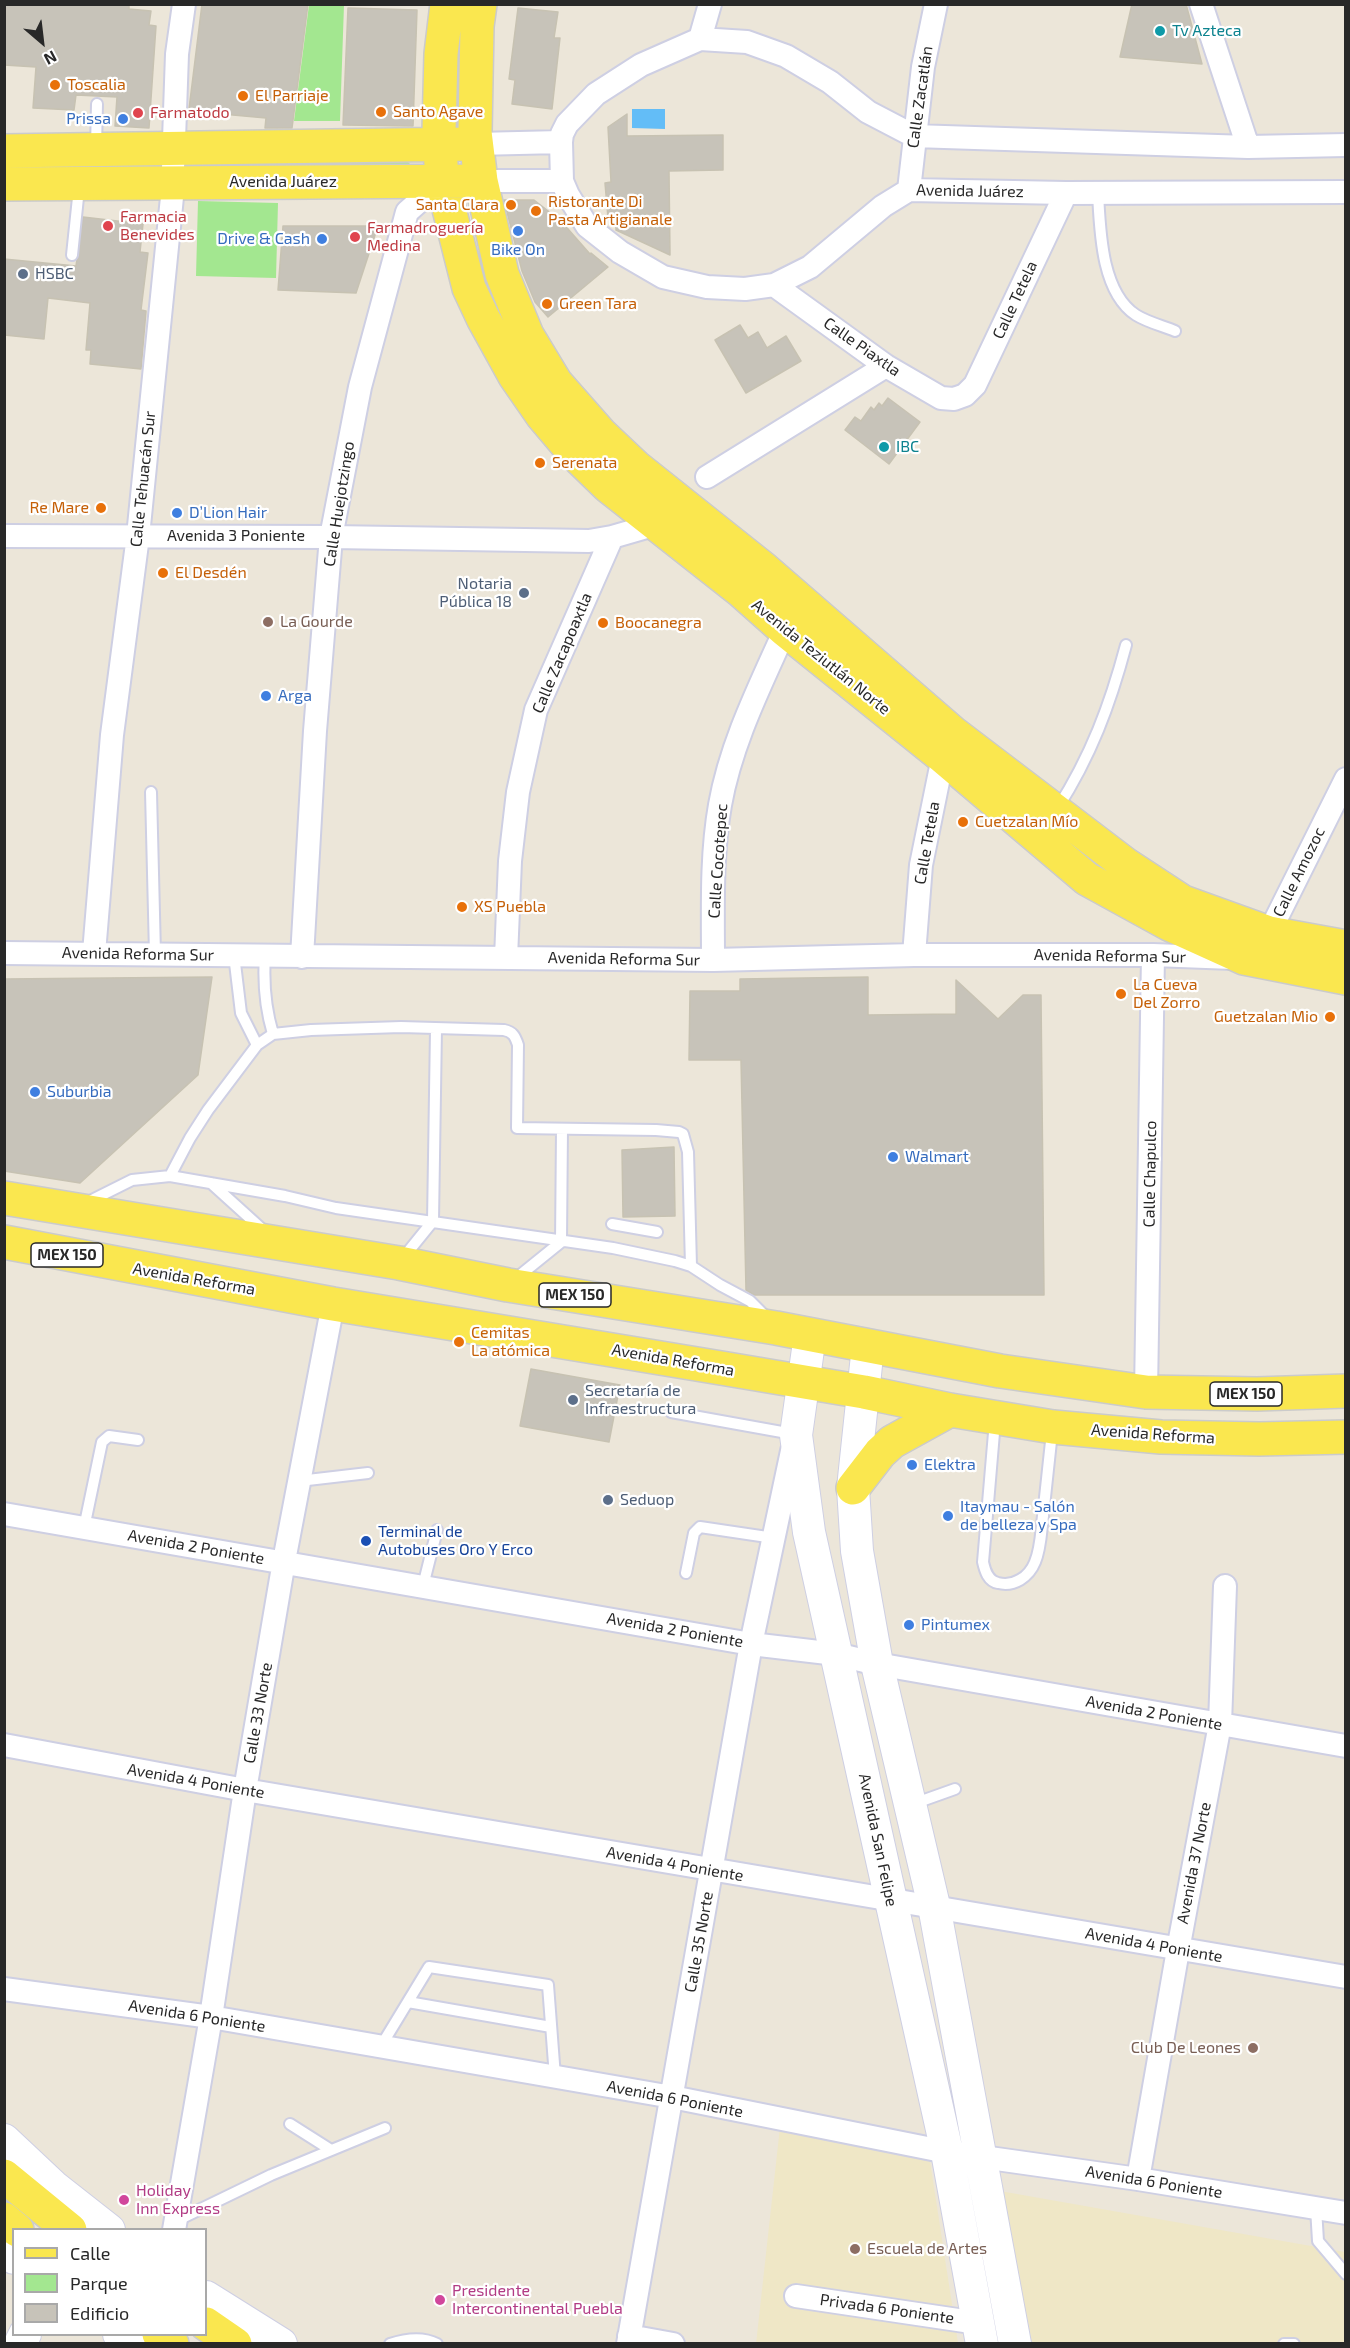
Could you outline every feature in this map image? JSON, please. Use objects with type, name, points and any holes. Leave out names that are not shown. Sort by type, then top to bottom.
[{"type":"main road","name":"Avenida Teziutlán Norte","points":[[447,4],[441,54],[442,181],[469,288],[515,376],[542,415],[575,453],[608,486],[669,513],[764,569],[1086,879],[1169,924],[1244,958],[1346,978]]},
{"type":"main road","name":"Avenida Teziutlán Norte","points":[[480,4],[477,26],[476,144],[481,182],[502,274],[527,335],[556,383],[600,433],[636,466],[669,513],[785,630],[948,745],[1056,810],[1125,864],[1183,902],[1269,933],[1346,947]]},
{"type":"main road","points":[[4,170],[4,153],[476,144]]},
{"type":"main road","name":"Avenida Juárez","points":[[4,184],[481,182]]},
{"type":"main road","name":"MEX 150","points":[[4,1198],[776,1328],[1000,1371],[1146,1392],[1257,1394],[1346,1391]]},
{"type":"main road","name":"Avenida Reforma","points":[[4,1242],[333,1304],[864,1392],[950,1410],[1053,1427],[1161,1437],[1259,1439],[1346,1437]]},
{"type":"main road","points":[[483,1328],[499,1283]]},
{"type":"main road","name":"Avenida San Felipe","points":[[810,1335],[796,1435],[809,1532],[947,2152],[980,2333]]},
{"type":"main road","points":[[868,1346],[854,1488],[857,1551],[877,1664],[934,1906],[1015,2343]]},
{"type":"main road","points":[[854,1488],[880,1453],[892,1442],[950,1410]]},
{"type":"main road","points":[[4,2140],[53,2186],[108,2228]]},
{"type":"main road","points":[[4,2176],[69,2228]]},
{"type":"main road","points":[[4,2218],[16,2228]]},
{"type":"main road","points":[[207,2306],[235,2343]]},
{"type":"main road","points":[[207,2306],[281,2343]]},
{"type":"street","name":"Calle Tehuacán Sur","points":[[94,953],[112,735],[138,536],[172,182],[177,54],[184,4]]},
{"type":"street","points":[[700,39],[710,4]]},
{"type":"street","name":"Calle Zacatlán","points":[[909,190],[923,67],[936,4]]},
{"type":"street","points":[[1201,4],[1248,147]]},
{"type":"street","name":"Avenida Juárez","points":[[1346,145],[1248,147],[914,136],[868,112],[830,82],[786,56],[747,42],[700,39],[641,65],[596,94],[567,124],[561,142],[562,181],[587,226],[620,252],[663,277],[707,287],[746,289],[774,285],[810,267],[883,206],[909,190],[1346,192]]},
{"type":"street","points":[[476,144],[561,142]]},
{"type":"street","name":"Calle Huejotzingo","points":[[302,957],[315,731],[331,537],[360,387],[407,212],[442,181]]},
{"type":"street","name":"Avenida Juárez","points":[[481,182],[562,181]]},
{"type":"street","name":"Calle Tetela","points":[[954,399],[965,395],[975,385],[1066,192]]},
{"type":"street","name":"Calle Piaxtla","points":[[774,285],[886,366],[941,399],[954,399]]},
{"type":"street","points":[[707,477],[886,366]]},
{"type":"street","points":[[612,537],[669,513]]},
{"type":"street","name":"Avenida 3 Poniente","points":[[4,536],[589,541],[612,537]]},
{"type":"street","name":"Calle Zacapoaxtla","points":[[506,958],[510,861],[516,804],[536,710],[612,537]]},
{"type":"street","name":"Calle Cocotepec","points":[[713,960],[713,882],[720,805],[738,737],[785,630]]},
{"type":"street","name":"Calle Tetela","points":[[914,955],[921,865],[948,745]]},
{"type":"street","name":"Calle Amozoc","points":[[1269,933],[1346,779]]},
{"type":"street","name":"Avenida Reforma Sur","points":[[4,953],[713,960],[914,955],[1153,955],[1244,958]]},
{"type":"street","name":"Calle Chapulco","points":[[1146,1392],[1153,955]]},
{"type":"street","name":"Calle 33 Norte","points":[[175,2225],[211,2017],[245,1790],[284,1561],[333,1304]]},
{"type":"street","name":"Calle 35 Norte","points":[[629,2340],[751,1644],[796,1435]]},
{"type":"street","name":"Avenida 2 Poniente","points":[[4,1514],[751,1644],[836,1654],[877,1664],[1346,1746]]},
{"type":"street","name":"Avenida 37 Norte","points":[[1138,2179],[1220,1724],[1225,1586]]},
{"type":"street","name":"Avenida 4 Poniente","points":[[4,1745],[245,1790],[1346,1977]]},
{"type":"street","name":"Avenida 6 Poniente","points":[[4,1989],[211,2017],[672,2097],[947,2152],[1138,2179],[1346,2213]]},
{"type":"street","name":"Privada 6 Poniente","points":[[796,2296],[980,2333]]},
{"type":"street","points":[[629,2340],[673,2343]]},
{"type":"lane","points":[[96,150],[97,104]]},
{"type":"lane","points":[[72,255],[80,185]]},
{"type":"lane","points":[[1098,192],[1101,241],[1115,292],[1135,315],[1175,332]]},
{"type":"lane","points":[[1056,810],[1073,784],[1098,733],[1111,699],[1126,645]]},
{"type":"lane","points":[[151,792],[156,954]]},
{"type":"lane","points":[[234,955],[241,1013],[257,1045]]},
{"type":"lane","points":[[264,956],[263,985],[273,1034]]},
{"type":"lane","points":[[170,1176],[202,1119],[257,1045],[273,1034],[394,1027],[493,1029],[510,1032],[515,1036],[518,1045],[517,1128],[656,1130],[683,1134],[688,1152],[691,1266]]},
{"type":"lane","points":[[399,1263],[433,1221],[435,1029]]},
{"type":"lane","points":[[561,1242],[562,1129]]},
{"type":"lane","points":[[72,1210],[132,1180],[170,1176],[285,1196],[336,1208],[657,1257],[691,1266],[750,1301],[776,1328]]},
{"type":"lane","points":[[211,1183],[277,1243]]},
{"type":"lane","points":[[612,1224],[657,1232]]},
{"type":"lane","points":[[499,1283],[561,1242]]},
{"type":"lane","points":[[671,1412],[796,1435]]},
{"type":"lane","points":[[996,1418],[983,1562],[986,1574],[994,1582],[1004,1584],[1017,1582],[1028,1573],[1035,1562],[1040,1543],[1053,1427]]},
{"type":"lane","points":[[84,1528],[102,1442],[109,1436],[138,1440]]},
{"type":"lane","points":[[299,1481],[368,1473]]},
{"type":"lane","points":[[686,1573],[694,1533],[700,1527],[774,1538]]},
{"type":"lane","points":[[423,1586],[437,1530]]},
{"type":"lane","points":[[910,1805],[955,1789]]},
{"type":"lane","points":[[381,2046],[429,1967],[548,1985],[555,2077]]},
{"type":"lane","points":[[408,2002],[551,2027]]},
{"type":"lane","points":[[290,2124],[331,2150]]},
{"type":"lane","points":[[175,2225],[271,2175],[385,2128]]},
{"type":"lane","points":[[1316,2208],[1318,2241],[1346,2274]]},
{"type":"lane","points":[[390,2343],[409,2338],[437,2343]]},
{"type":"lane","points":[[1284,2343],[1294,2343]]},
{"type":"shaded area","name":"Escuela de Artes","points":[[780,2127],[929,2155],[958,2343],[756,2344]]},
{"type":"shaded area","points":[[1000,2191],[1345,2252],[1345,2343],[1032,2343]]},
{"type":"green space","points":[[309,5],[344,5],[340,121],[294,121]]},
{"type":"green space","points":[[193,161],[408,162],[413,167],[187,169],[187,165]]},
{"type":"green space","points":[[198,201],[278,203],[276,278],[196,276]]},
{"type":"water","points":[[632,109],[665,109],[665,129],[632,128]]},
{"type":"building","points":[[4,4],[129,4],[129,9],[151,11],[149,25],[156,26],[149,128],[115,126],[117,97],[76,95],[74,110],[33,108],[36,67],[4,65]]},
{"type":"building","points":[[202,4],[308,4],[292,128],[265,128],[266,118],[211,113],[210,119],[188,117]]},
{"type":"building","name":"Tv Azteca","points":[[1132,4],[1186,4],[1202,64],[1120,57]]},
{"type":"building","points":[[348,8],[417,10],[413,126],[343,125]]},
{"type":"building","points":[[518,8],[558,12],[554,38],[560,38],[552,109],[512,104],[515,80],[509,79]]},
{"type":"building","points":[[627,114],[627,136],[723,135],[723,170],[669,171],[670,255],[616,230],[616,217],[608,218],[605,183],[611,182],[608,127]]},
{"type":"building","points":[[504,200],[534,200],[561,221],[590,254],[608,267],[548,317],[535,302],[522,271]]},
{"type":"building","points":[[83,217],[143,224],[140,252],[148,253],[141,310],[146,311],[141,369],[90,364],[91,350],[86,350],[90,303],[48,298],[44,339],[4,335],[4,259],[76,266]]},
{"type":"building","points":[[283,226],[378,226],[356,293],[278,290]]},
{"type":"building","points":[[740,325],[748,338],[758,332],[767,348],[786,336],[801,361],[746,393],[715,340]]},
{"type":"building","name":"IBC","points":[[888,398],[920,422],[889,464],[845,430],[855,417],[861,421],[871,407],[874,410],[879,403],[882,406]]},
{"type":"building","points":[[212,977],[198,1075],[80,1183],[4,1171],[4,979]]},
{"type":"building","name":"Walmart","points":[[868,977],[868,1015],[956,1014],[956,980],[998,1019],[1023,995],[1041,995],[1044,1295],[754,1295],[746,1290],[741,1060],[689,1060],[690,991],[740,991],[740,979]]},
{"type":"building","points":[[674,1147],[675,1216],[623,1217],[622,1150]]},
{"type":"building","points":[[531,1369],[620,1385],[609,1442],[520,1426]]},
{"type":"place","name":"Tv Azteca","points":[[1160,31]]},
{"type":"place","name":"Toscalia","points":[[55,85]]},
{"type":"place","name":"El Parriaje","points":[[243,96]]},
{"type":"place","name":"Santo Agave","points":[[381,112]]},
{"type":"place","name":"Farmatodo","points":[[138,113]]},
{"type":"place","name":"Prissa","points":[[123,119]]},
{"type":"place","name":"Santa Clara","points":[[511,205]]},
{"type":"place","name":"Ristorante Di Pasta Artigianale","points":[[536,211]]},
{"type":"place","name":"Farmacia Benevides","points":[[108,226]]},
{"type":"place","name":"Bike On","points":[[518,231]]},
{"type":"place","name":"Farmadroguería Medina","points":[[355,237]]},
{"type":"place","name":"Drive & Cash","points":[[322,239]]},
{"type":"place","name":"HSBC","points":[[23,274]]},
{"type":"place","name":"Green Tara","points":[[547,304]]},
{"type":"place","name":"IBC","points":[[884,447]]},
{"type":"place","name":"Serenata","points":[[540,463]]},
{"type":"place","name":"Re Mare","points":[[101,508]]},
{"type":"place","name":"D’Lion Hair","points":[[177,513]]},
{"type":"place","name":"El Desdén","points":[[163,573]]},
{"type":"place","name":"Notaria Pública 18","points":[[524,593]]},
{"type":"place","name":"La Gourde","points":[[268,622]]},
{"type":"place","name":"Boocanegra","points":[[603,623]]},
{"type":"place","name":"Arga","points":[[266,696]]},
{"type":"place","name":"Cuetzalan Mío","points":[[963,822]]},
{"type":"place","name":"XS Puebla","points":[[462,907]]},
{"type":"place","name":"La Cueva Del Zorro","points":[[1121,994]]},
{"type":"place","name":"Guetzalan Mio","points":[[1330,1017]]},
{"type":"place","name":"Suburbia","points":[[35,1092]]},
{"type":"place","name":"Walmart","points":[[893,1157]]},
{"type":"place","name":"Cemitas La atómica","points":[[459,1342]]},
{"type":"place","name":"Secretaría de Infraestructura","points":[[573,1400]]},
{"type":"place","name":"Elektra","points":[[912,1465]]},
{"type":"place","name":"Seduop","points":[[608,1500]]},
{"type":"place","name":"Itaymau - Salón de belleza y Spa","points":[[948,1516]]},
{"type":"place","name":"Terminal de Autobuses Oro Y Erco","points":[[366,1541]]},
{"type":"place","name":"Pintumex","points":[[909,1625]]},
{"type":"place","name":"Club De Leones","points":[[1253,2048]]},
{"type":"place","name":"Holiday Inn Express","points":[[124,2200]]},
{"type":"place","name":"Escuela de Artes","points":[[855,2249]]},
{"type":"place","name":"Presidente Intercontinental Puebla","points":[[440,2300]]}]
